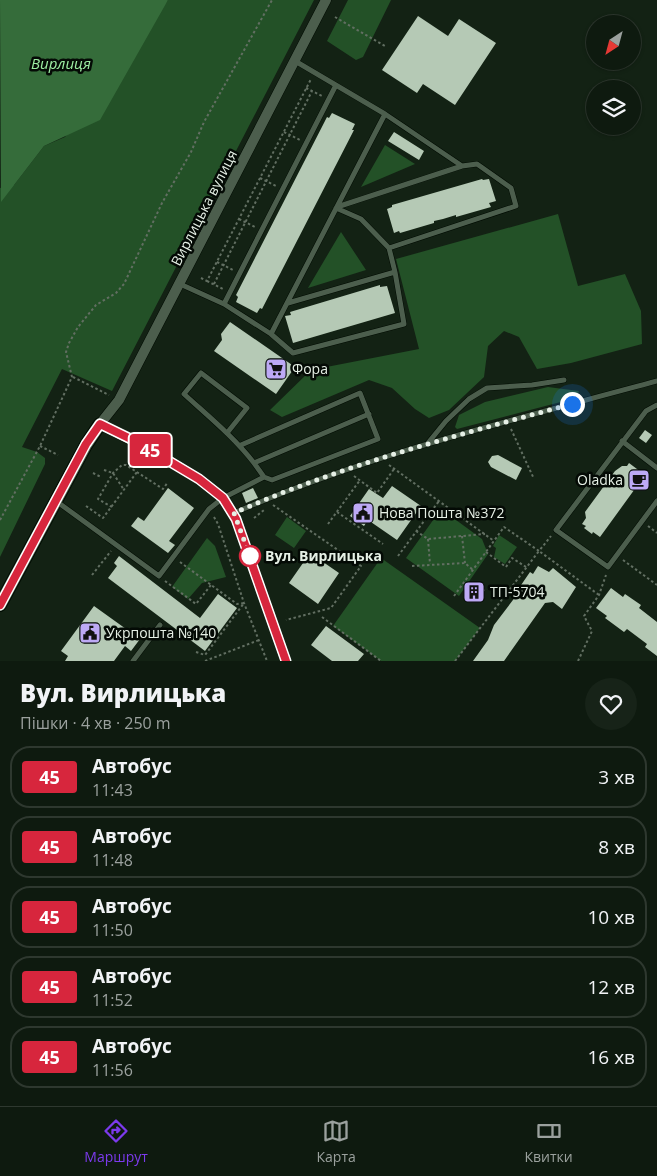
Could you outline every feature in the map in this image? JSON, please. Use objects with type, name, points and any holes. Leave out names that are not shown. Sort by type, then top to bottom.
[{"type":"street","name":"Вирлицька вулиця","points":[[100,424],[119,400],[326,0]]},
{"type":"street","points":[[0,605],[86,444],[100,424],[144,446],[199,479],[223,498],[234,513],[286,661]]},
{"type":"lane","points":[[295,61],[385,114],[462,166]]},
{"type":"lane","points":[[224,304],[260,230],[336,85]]},
{"type":"lane","points":[[271,334],[385,114]]},
{"type":"lane","points":[[336,208],[462,166],[476,164],[511,188],[516,206],[389,248]]},
{"type":"lane","points":[[180,284],[224,304],[271,334],[293,353],[404,324],[389,248],[362,219],[336,208]]},
{"type":"lane","points":[[288,303],[395,272]]},
{"type":"lane","points":[[227,433],[247,408],[201,373],[184,394],[227,433],[241,445],[264,477],[272,480],[378,439],[360,393],[241,445]]},
{"type":"lane","points":[[428,443],[446,421],[469,400],[488,388],[532,386],[564,380]]},
{"type":"lane","points":[[234,513],[347,470],[428,443],[657,381]]},
{"type":"lane","points":[[657,405],[646,412],[622,441],[556,530],[608,567],[657,501]]},
{"type":"lane","points":[[254,462],[369,414]]},
{"type":"lane","points":[[622,441],[657,468]]},
{"type":"lane","points":[[56,501],[159,576],[209,508],[223,498],[264,477]]},
{"type":"lane","points":[[133,661],[160,626]]},
{"type":"path","points":[[0,520],[40,446],[72,377],[66,352],[68,342],[96,305],[116,293],[124,284],[162,202],[191,152],[204,122],[272,0]]},
{"type":"path","points":[[335,17],[385,46]]},
{"type":"path","points":[[207,281],[314,72]]},
{"type":"path","points":[[306,88],[328,99]]},
{"type":"path","points":[[214,284],[312,91]]},
{"type":"path","points":[[284,132],[306,142]]},
{"type":"path","points":[[260,178],[282,189]]},
{"type":"path","points":[[239,219],[260,230]]},
{"type":"path","points":[[217,262],[239,273]]},
{"type":"path","points":[[201,278],[229,292]]},
{"type":"path","points":[[72,377],[109,395]]},
{"type":"path","points":[[508,421],[534,479]]},
{"type":"path","points":[[40,446],[58,455]]},
{"type":"path","points":[[380,459],[494,541]]},
{"type":"path","points":[[112,507],[98,499],[113,473],[122,465],[126,465],[163,489],[168,482]]},
{"type":"path","points":[[347,470],[377,493],[394,469]]},
{"type":"path","points":[[104,470],[113,473],[124,490]]},
{"type":"path","points":[[86,506],[103,518],[137,472]]},
{"type":"path","points":[[93,473],[101,476]]},
{"type":"path","points":[[328,524],[360,480]]},
{"type":"path","points":[[266,500],[361,566],[331,608],[286,620]]},
{"type":"path","points":[[398,556],[439,501]]},
{"type":"path","points":[[209,508],[218,524],[244,603],[267,661]]},
{"type":"path","points":[[337,512],[383,544]]},
{"type":"path","points":[[642,521],[657,533]]},
{"type":"path","points":[[454,596],[504,527],[539,550],[599,595]]},
{"type":"path","points":[[455,661],[556,530]]},
{"type":"path","points":[[416,531],[428,539],[485,534]]},
{"type":"path","points":[[462,536],[464,563]]},
{"type":"path","points":[[428,539],[430,565]]},
{"type":"path","points":[[92,576],[116,545]]},
{"type":"path","points":[[486,552],[506,567],[512,558],[526,567]]},
{"type":"path","points":[[617,555],[657,585]]},
{"type":"path","points":[[173,557],[237,604],[244,603]]},
{"type":"path","points":[[412,566],[464,563],[473,570]]},
{"type":"path","points":[[578,661],[592,631],[584,616],[599,595],[608,567]]},
{"type":"path","points":[[159,576],[196,604],[211,585]]},
{"type":"path","points":[[196,652],[205,655],[244,603]]},
{"type":"path","points":[[322,617],[381,661]]},
{"type":"path","points":[[205,661],[259,640]]},
{"type":"shaded area","points":[[168,0],[314,0],[112,391],[62,369],[22,447],[37,452],[45,458],[45,464],[0,557],[0,188],[14,185],[44,146],[65,137]]},
{"type":"shaded area","points":[[348,0],[391,0],[363,57],[356,60],[327,41]]},
{"type":"shaded area","points":[[385,145],[415,164],[361,187]]},
{"type":"shaded area","points":[[558,214],[578,286],[625,274],[641,311],[642,344],[571,363],[537,369],[519,337],[504,331],[488,346],[484,377],[449,410],[429,418],[415,409],[392,388],[369,380],[282,417],[270,410],[311,370],[419,349],[396,259]]},
{"type":"shaded area","points":[[341,232],[366,270],[308,288]]},
{"type":"shaded area","points":[[548,387],[579,391],[576,398],[457,429],[455,427],[459,415],[485,402]]},
{"type":"shaded area","points":[[441,509],[482,539],[488,554],[459,596],[406,558]]},
{"type":"shaded area","points":[[287,517],[306,531],[294,548],[275,535]]},
{"type":"shaded area","points":[[499,535],[517,547],[505,564],[494,557],[496,548],[493,546]]},
{"type":"shaded area","points":[[207,538],[215,546],[226,577],[202,583],[188,599],[172,587]]},
{"type":"shaded area","points":[[381,558],[480,628],[455,661],[381,661],[333,626]]},
{"type":"water","name":"Вирлиця","points":[[0,0],[168,0],[100,120],[44,146],[1,202]]},
{"type":"building","points":[[418,16],[448,36],[459,19],[496,43],[455,105],[423,84],[417,93],[382,70]]},
{"type":"building","points":[[332,113],[355,124],[352,130],[354,130],[262,309],[260,308],[257,313],[236,302],[238,297],[236,295],[327,117],[329,118]]},
{"type":"building","points":[[394,132],[424,151],[419,160],[388,141]]},
{"type":"building","points":[[482,179],[489,179],[496,201],[489,203],[491,207],[434,221],[434,223],[400,233],[399,231],[394,233],[387,209],[392,207],[392,205]]},
{"type":"building","points":[[380,285],[380,287],[387,286],[395,313],[293,343],[285,316],[291,315],[290,312]]},
{"type":"building","points":[[230,322],[295,367],[276,394],[214,351],[222,340],[221,334]]},
{"type":"building","points":[[645,430],[652,435],[646,443],[639,438]]},
{"type":"building","points":[[498,455],[522,468],[516,480],[491,467],[488,462],[492,456]]},
{"type":"building","points":[[629,463],[645,475],[600,537],[593,532],[592,534],[582,524],[586,518],[585,512],[615,471],[622,466],[627,466]]},
{"type":"building","points":[[392,486],[421,506],[397,540],[368,520],[364,526],[350,516],[369,489],[383,498]]},
{"type":"building","points":[[168,488],[194,508],[169,541],[175,545],[168,553],[131,526],[138,517],[144,521]]},
{"type":"building","points":[[253,488],[258,498],[246,503],[242,493]]},
{"type":"building","points":[[310,553],[339,573],[318,604],[289,583]]},
{"type":"building","points":[[119,556],[200,618],[218,594],[237,608],[205,651],[108,578],[117,566],[114,563]]},
{"type":"building","points":[[538,566],[549,572],[553,568],[576,587],[562,609],[553,602],[545,603],[504,661],[473,661],[488,640],[494,625],[519,592],[517,591],[530,572],[533,574]]},
{"type":"building","name":"ТП-5704","points":[[472,582],[485,590],[477,602],[464,593]]},
{"type":"building","points":[[611,588],[623,597],[625,594],[641,605],[639,608],[657,622],[657,656],[645,647],[647,644],[627,629],[624,632],[605,618],[607,616],[596,608]]},
{"type":"building","points":[[94,606],[140,639],[131,651],[125,646],[114,661],[65,661],[68,656],[61,651]]},
{"type":"building","points":[[326,626],[364,654],[358,661],[332,661],[311,645]]},
{"type":"bus line","name":"45","points":[[0,605],[86,444],[100,424],[151,450],[199,479],[223,498],[234,513],[286,661]]},
{"type":"place","name":"Фора","points":[[276,369]]},
{"type":"place","name":"Oladka","points":[[639,480]]},
{"type":"place","name":"Нова Пошта №372","points":[[363,513]]},
{"type":"place","name":"Вул. Вирлицька","points":[[250,556]]},
{"type":"place","name":"ТП-5704","points":[[474,592]]},
{"type":"place","name":"Укрпошта №140","points":[[90,633]]},
{"type":"route","points":[[250,556],[234,513],[347,470],[428,443],[572,404]]}]
